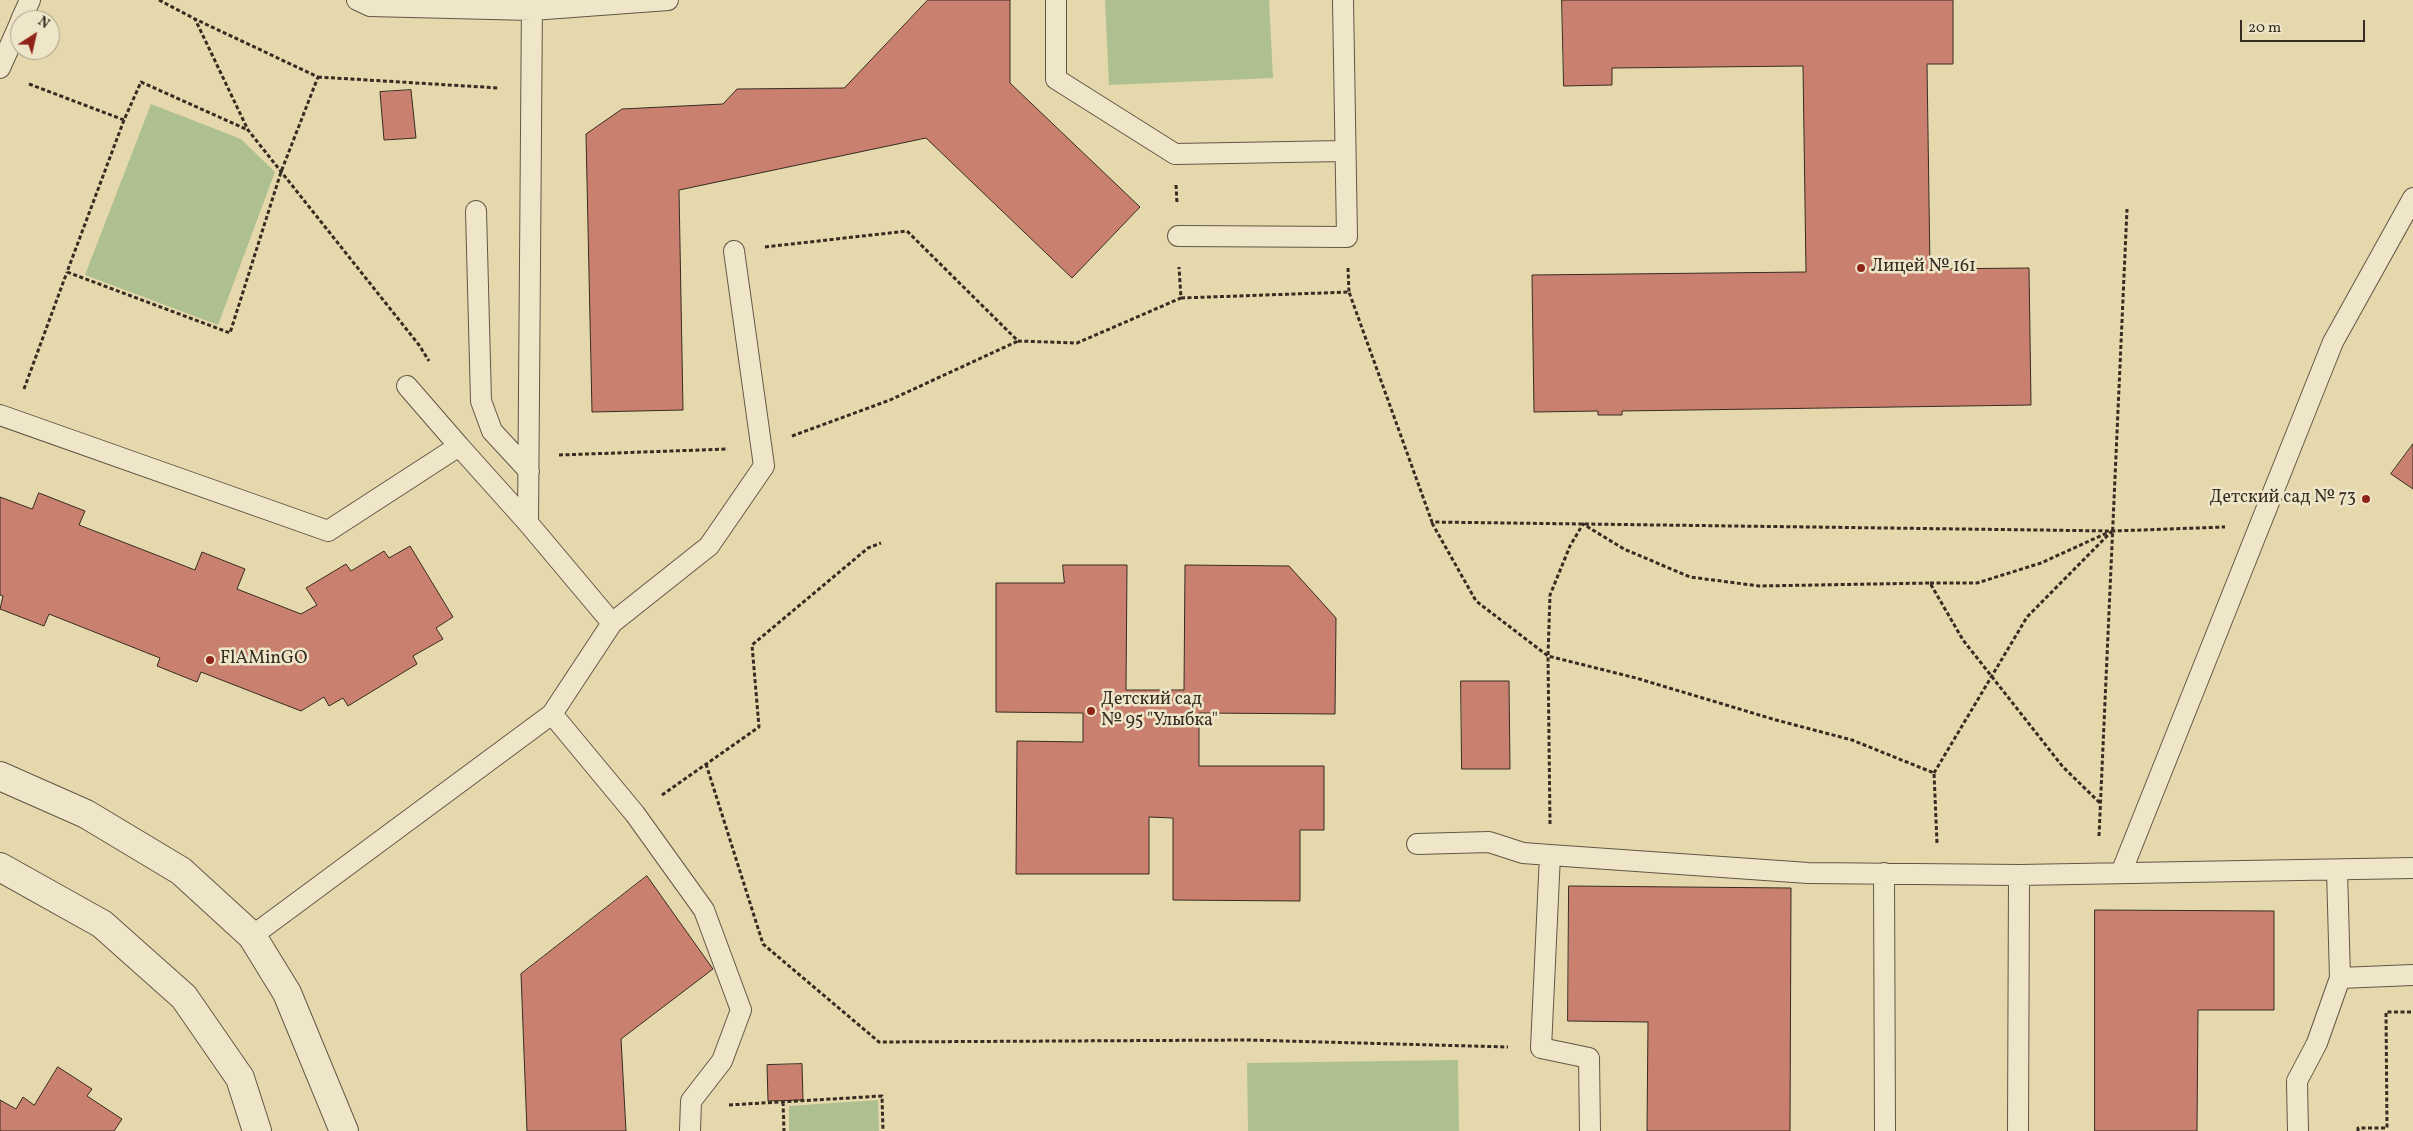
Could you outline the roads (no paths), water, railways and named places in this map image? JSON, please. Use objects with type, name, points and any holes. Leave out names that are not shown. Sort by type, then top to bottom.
[{"type":"street","points":[[0,776],[86,814],[181,871],[252,936],[288,994],[344,1131]]},
{"type":"street","points":[[0,867],[102,924],[184,997],[240,1078],[257,1131]]},
{"type":"lane","points":[[358,0],[370,6],[532,5],[668,0]]},
{"type":"lane","points":[[1056,0],[1056,79],[1175,154],[1344,151]]},
{"type":"lane","points":[[1178,236],[1348,237],[1344,151],[1343,0]]},
{"type":"lane","points":[[528,523],[532,5]]},
{"type":"lane","points":[[0,68],[10,46]]},
{"type":"lane","points":[[2121,873],[2333,342],[2413,198]]},
{"type":"lane","points":[[476,211],[481,401],[492,431],[529,471]]},
{"type":"lane","points":[[252,936],[552,714],[612,623],[709,546],[764,466],[734,251]]},
{"type":"lane","points":[[407,386],[528,523],[612,623]]},
{"type":"lane","points":[[7,417],[328,531],[459,446]]},
{"type":"lane","points":[[552,714],[635,814],[704,910],[741,1010],[722,1061],[691,1101],[690,1131]]},
{"type":"lane","points":[[1417,844],[1489,842],[1523,853],[1808,873],[2019,875],[2413,868]]},
{"type":"lane","points":[[1550,855],[1541,1048],[1589,1058],[1590,1131]]},
{"type":"lane","points":[[2298,1131],[2298,1081],[2317,1043],[2340,978],[2337,870]]},
{"type":"lane","points":[[1884,874],[1885,1131]]},
{"type":"lane","points":[[2018,1131],[2019,875]]},
{"type":"lane","points":[[2340,978],[2413,975]]},
{"type":"place","name":"Лицей № 161","points":[[1861,268]]},
{"type":"place","name":"Детский сад № 73","points":[[2366,499]]},
{"type":"place","name":"FlAMinGO","points":[[210,660]]},
{"type":"place","name":"Детский сад № 95 \"Улыбка\"","points":[[1091,711]]}]
